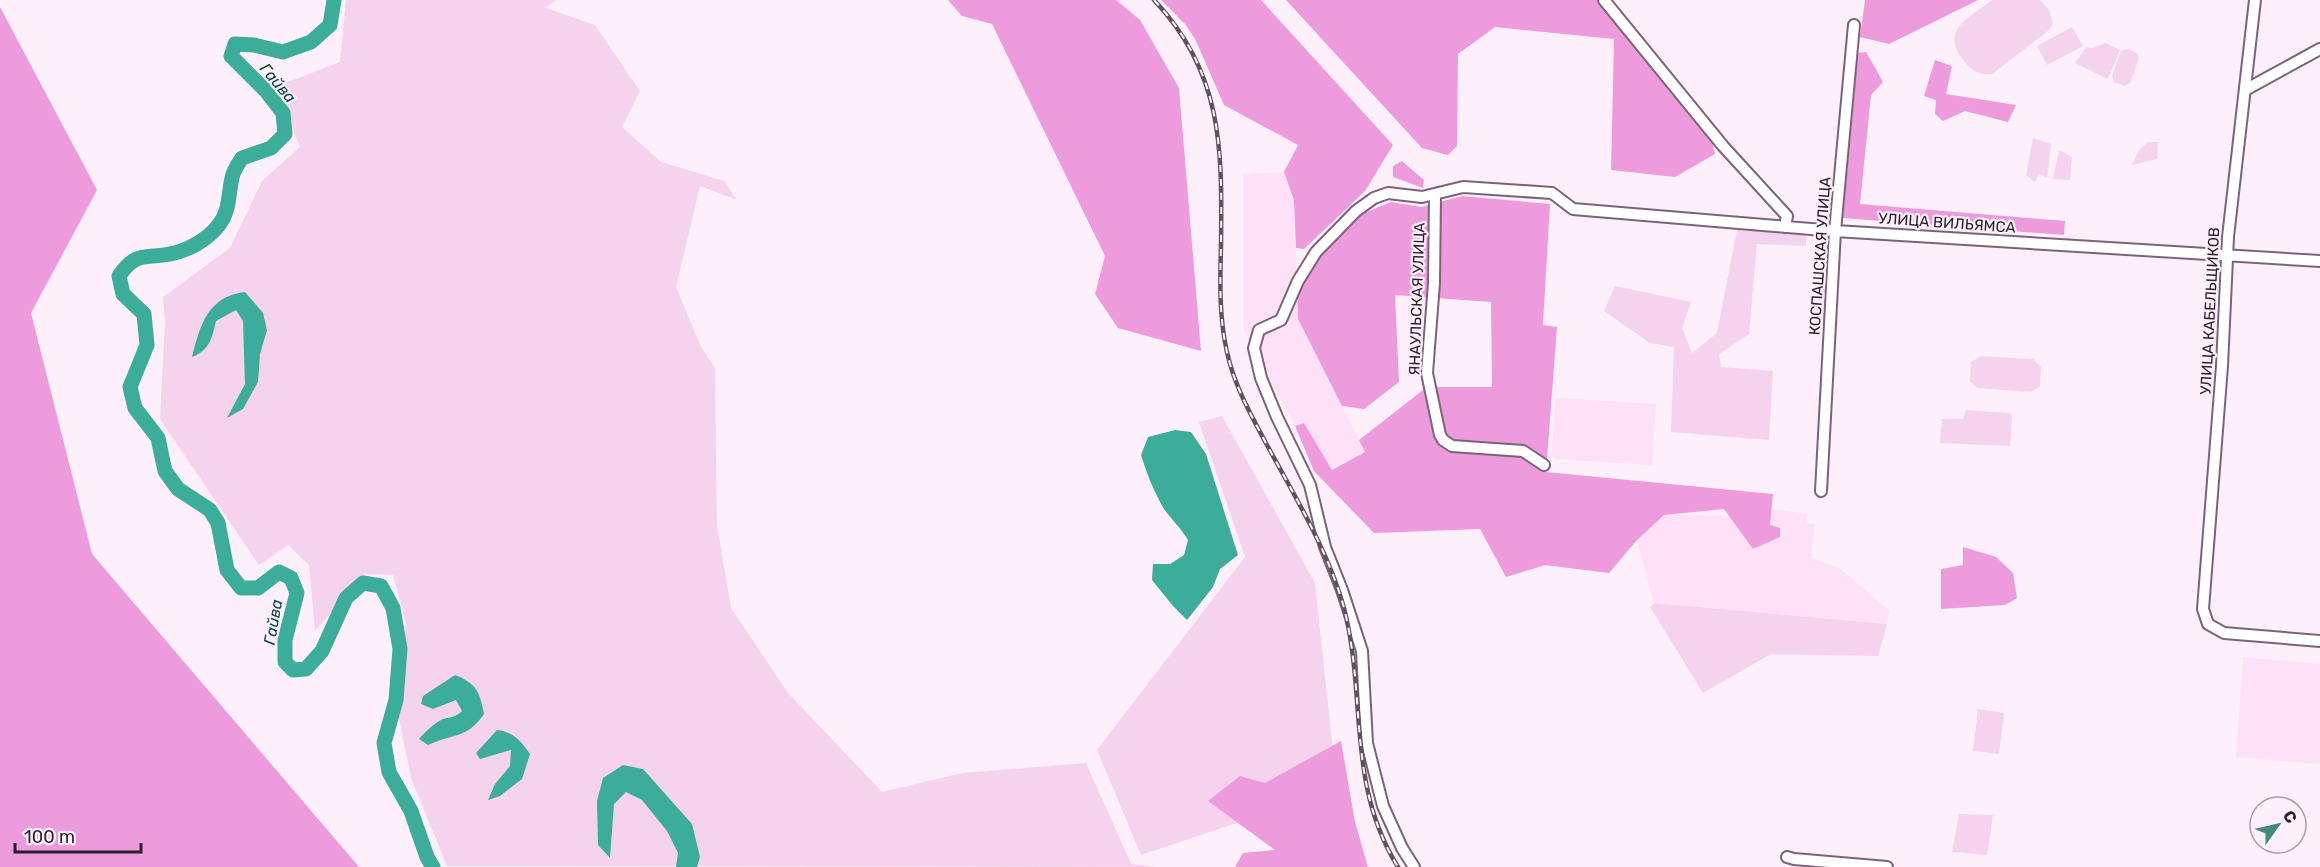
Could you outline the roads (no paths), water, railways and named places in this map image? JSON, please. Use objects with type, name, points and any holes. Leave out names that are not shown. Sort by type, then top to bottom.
[{"type":"street","points":[[1604,0],[1723,146],[1776,202],[1787,216],[1785,226]]},
{"type":"street","name":"УЛИЦА КАБЕЛЬЩИКОВ","points":[[2255,0],[2227,255],[2222,366],[2203,609],[2208,624],[2213,629],[2224,633],[2320,641]]},
{"type":"street","name":"КОСПАШСКАЯ УЛИЦА","points":[[1821,490],[1835,231],[1854,25]]},
{"type":"street","points":[[2245,90],[2320,49]]},
{"type":"street","name":"УЛИЦА ВИЛЬЯМСА","points":[[1435,194],[1463,188],[1552,193],[1573,208],[1835,231],[2320,261]]},
{"type":"street","points":[[1414,867],[1402,848],[1383,806],[1370,759],[1362,651],[1325,547],[1310,485],[1261,378],[1254,348],[1259,330],[1281,320],[1298,281],[1316,252],[1356,211],[1374,198],[1388,193],[1422,197],[1435,194]]},
{"type":"street","name":"ЯНАУЛЬСКАЯ УЛИЦА","points":[[1435,194],[1434,283],[1427,373],[1440,435],[1452,446],[1523,451],[1544,465]]},
{"type":"street","points":[[1787,857],[1887,867]]},
{"type":"waterway","name":"Гайва","points":[[334,0],[330,25],[311,42],[283,52],[254,45],[235,44],[231,56],[266,91],[283,113],[285,134],[271,148],[242,158],[233,175],[225,215],[208,236],[190,248],[176,253],[136,259],[119,276],[123,294],[144,314],[147,345],[130,387],[135,408],[158,438],[165,471],[178,489],[210,510],[218,523],[227,570],[241,588],[258,588],[279,572],[291,578],[297,593],[285,640],[285,662],[293,670],[306,669],[322,651],[346,598],[363,583],[381,586],[393,608],[400,649],[396,700],[384,743],[389,772],[411,811],[427,857],[433,867]]},
{"type":"railway","points":[[1154,0],[1177,28],[1194,56],[1206,85],[1219,146],[1221,299],[1227,352],[1244,400],[1310,524],[1337,586],[1351,642],[1364,772],[1371,804],[1382,835],[1398,867]]}]
